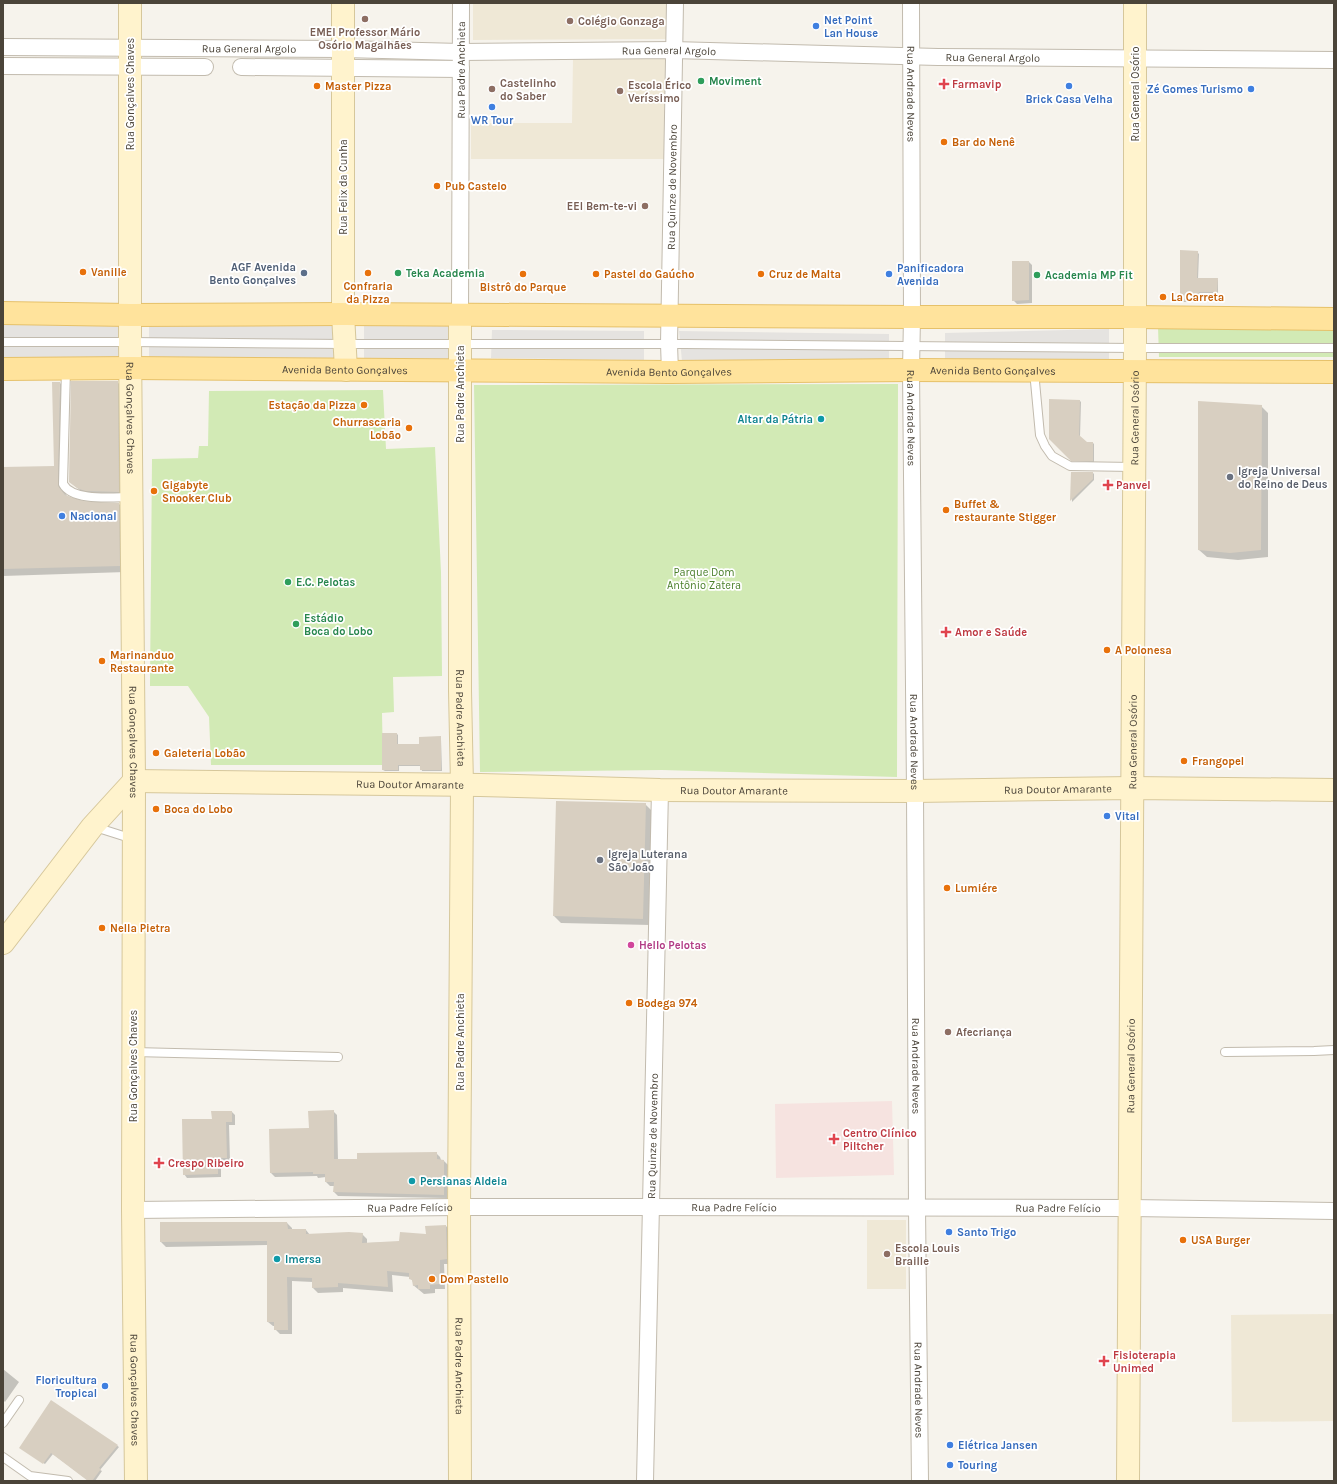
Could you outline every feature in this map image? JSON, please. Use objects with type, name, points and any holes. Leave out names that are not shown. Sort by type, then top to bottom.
[{"type":"main road","points":[[3,313],[130,315],[343,314],[1334,319]]},
{"type":"main road","name":"Avenida Bento Gonçalves","points":[[3,369],[131,368],[670,372],[1034,370],[1334,372]]},
{"type":"street","name":"Rua Gonçalves Chaves","points":[[130,3],[130,342],[134,781],[133,1210],[136,1481]]},
{"type":"street","name":"Rua Felix da Cunha","points":[[343,3],[343,314],[346,370]]},
{"type":"street","name":"Rua Padre Anchieta","points":[[460,1481],[459,1207],[462,786],[460,691],[461,3]]},
{"type":"street","name":"Rua Quinze de Novembro","points":[[670,372],[669,344],[675,3]]},
{"type":"street","name":"Rua Andrade Neves","points":[[911,3],[911,370],[920,1481]]},
{"type":"street","name":"Rua General Osório","points":[[1128,1481],[1135,371],[1135,3]]},
{"type":"street","name":"Rua General Argolo","points":[[3,46],[129,57],[205,67]]},
{"type":"street","name":"Rua General Argolo","points":[[241,67],[343,58],[461,52],[673,50],[910,56],[1334,60]]},
{"type":"street","name":"Rua General Argolo","points":[[3,66],[129,57],[343,58],[461,69]]},
{"type":"street","name":"Rua Doutor Amarante","points":[[134,781],[660,790],[915,791],[1132,788],[1334,790]]},
{"type":"street","points":[[3,943],[92,827],[134,781]]},
{"type":"street","name":"Rua Quinze de Novembro","points":[[645,1481],[660,790]]},
{"type":"street","name":"Rua Padre Felício","points":[[133,1210],[650,1207],[1130,1208],[1334,1211]]},
{"type":"lane","points":[[3,342],[1334,348]]},
{"type":"lane","points":[[66,368],[63,484],[70,492],[82,496],[132,497]]},
{"type":"lane","points":[[1034,370],[1040,435],[1052,456],[1070,466],[1134,467]]},
{"type":"lane","points":[[92,827],[134,839]]},
{"type":"lane","points":[[1226,1052],[1314,1052],[1334,1050]]},
{"type":"lane","points":[[133,1052],[338,1056]]},
{"type":"lane","points":[[3,1423],[19,1400]]},
{"type":"lane","points":[[3,1457],[30,1476],[68,1481]]},
{"type":"lane","points":[[49,1481],[59,1479]]},
{"type":"shaded area","name":"Colégio Gonzaga","points":[[473,3],[666,3],[666,39],[473,40]]},
{"type":"shaded area","name":"Escola Érico Veríssimo","points":[[573,59],[668,59],[668,159],[471,159],[471,123],[572,123]]},
{"type":"shaded area","points":[[335,318],[335,359],[149,360],[149,320]]},
{"type":"shaded area","points":[[118,322],[118,360],[3,361],[3,323]]},
{"type":"shaded area","points":[[364,322],[448,322],[448,359],[364,359]]},
{"type":"shaded area","points":[[1109,329],[1109,362],[945,364],[945,333]]},
{"type":"shaded area","points":[[492,330],[644,331],[644,360],[491,358]]},
{"type":"shaded area","points":[[679,331],[889,334],[889,361],[682,361]]},
{"type":"shaded area","name":"Centro Clínico Piltcher","points":[[892,1101],[894,1175],[776,1178],[775,1104]]},
{"type":"shaded area","name":"Escola Louis Braille","points":[[867,1220],[906,1220],[906,1289],[867,1289]]},
{"type":"shaded area","points":[[1334,1314],[1334,1421],[1232,1422],[1231,1315]]},
{"type":"green space","points":[[1158,327],[1334,328],[1334,357],[1159,357]]},
{"type":"green space","name":"Parque Dom Antônio Zatera","points":[[898,384],[897,777],[662,770],[480,772],[474,385]]},
{"type":"green space","name":"Estádio Boca do Lobo","points":[[383,390],[386,449],[435,447],[441,572],[442,676],[393,677],[394,712],[382,713],[383,765],[211,765],[209,717],[188,686],[150,686],[152,459],[198,458],[199,446],[208,446],[209,391]]},
{"type":"building","points":[[1180,250],[1198,251],[1197,278],[1218,278],[1217,292],[1199,292],[1196,301],[1180,301]]},
{"type":"building","points":[[1012,261],[1029,261],[1029,300],[1012,301]]},
{"type":"building","points":[[71,381],[118,381],[119,492],[85,491],[77,488],[69,482]]},
{"type":"building","points":[[52,382],[60,382],[59,487],[65,495],[83,501],[119,503],[120,566],[3,569],[3,467],[54,466]]},
{"type":"building","points":[[1049,399],[1080,400],[1079,435],[1087,442],[1093,442],[1093,461],[1071,461],[1049,439]]},
{"type":"building","name":"Igreja Universal do Reino de Deus","points":[[1198,401],[1262,405],[1261,550],[1230,553],[1198,550]]},
{"type":"building","points":[[1071,472],[1093,472],[1093,479],[1070,501]]},
{"type":"building","points":[[382,733],[397,733],[397,744],[419,744],[419,737],[441,736],[441,770],[420,770],[420,765],[398,765],[398,770],[382,770]]},
{"type":"building","name":"Igreja Luterana São João","points":[[556,801],[646,803],[643,919],[553,916]]},
{"type":"building","points":[[334,1110],[334,1159],[357,1159],[357,1153],[437,1152],[437,1159],[444,1160],[444,1195],[333,1192],[334,1182],[325,1182],[325,1174],[313,1174],[313,1172],[270,1173],[269,1129],[309,1128],[308,1111]]},
{"type":"building","points":[[211,1111],[232,1111],[232,1122],[226,1122],[227,1158],[218,1158],[218,1174],[183,1175],[182,1119],[212,1119]]},
{"type":"building","points":[[160,1222],[287,1222],[288,1229],[306,1229],[306,1234],[349,1232],[363,1233],[362,1243],[399,1241],[400,1232],[426,1234],[425,1226],[446,1225],[447,1259],[440,1260],[440,1284],[430,1285],[430,1289],[418,1289],[418,1285],[413,1286],[412,1280],[409,1279],[409,1273],[387,1271],[388,1287],[338,1283],[338,1287],[312,1288],[312,1278],[287,1277],[288,1330],[274,1330],[274,1322],[267,1322],[267,1241],[160,1242]]},
{"type":"building","points":[[51,1400],[118,1445],[99,1468],[101,1469],[92,1481],[88,1481],[51,1453],[43,1464],[19,1448]]},
{"type":"place","name":"EMEI Professor Mário Osório Magalhães","points":[[365,19]]},
{"type":"place","name":"Colégio Gonzaga","points":[[570,21]]},
{"type":"place","name":"Net Point Lan House","points":[[816,26]]},
{"type":"place","name":"Moviment","points":[[701,81]]},
{"type":"place","name":"Farmavip","points":[[944,84]]},
{"type":"place","name":"Master Pizza","points":[[317,86]]},
{"type":"place","name":"Brick Casa Velha","points":[[1069,86]]},
{"type":"place","name":"Castelinho do Saber","points":[[492,89]]},
{"type":"place","name":"Zé Gomes Turismo","points":[[1251,89]]},
{"type":"place","name":"Escola Érico Veríssimo","points":[[620,91]]},
{"type":"place","name":"WR Tour","points":[[492,107]]},
{"type":"place","name":"Bar do Nenê","points":[[944,142]]},
{"type":"place","name":"Pub Castelo","points":[[437,186]]},
{"type":"place","name":"EEI Bem-te-vi","points":[[645,206]]},
{"type":"place","name":"Vanille","points":[[83,272]]},
{"type":"place","name":"AGF Avenida Bento Gonçalves","points":[[304,273]]},
{"type":"place","name":"Confraria da Pizza","points":[[368,273]]},
{"type":"place","name":"Teka Academia","points":[[398,273]]},
{"type":"place","name":"Bistrô do Parque","points":[[523,274]]},
{"type":"place","name":"Pastel do Gaúcho","points":[[596,274]]},
{"type":"place","name":"Cruz de Malta","points":[[761,274]]},
{"type":"place","name":"Panificadora Avenida","points":[[889,274]]},
{"type":"place","name":"Academia MP Fit","points":[[1037,275]]},
{"type":"place","name":"La Carreta","points":[[1163,297]]},
{"type":"place","name":"Estação da Pizza","points":[[364,405]]},
{"type":"place","name":"Altar da Pátria","points":[[821,419]]},
{"type":"place","name":"Churrascaria Lobão","points":[[409,428]]},
{"type":"place","name":"Igreja Universal do Reino de Deus","points":[[1230,477]]},
{"type":"place","name":"Panvel","points":[[1108,485]]},
{"type":"place","name":"Gigabyte Snooker Club","points":[[154,491]]},
{"type":"place","name":"Buffet & restaurante Stigger","points":[[946,510]]},
{"type":"place","name":"Nacional","points":[[62,516]]},
{"type":"place","name":"E.C. Pelotas","points":[[288,582]]},
{"type":"place","name":"Estádio Boca do Lobo","points":[[296,624]]},
{"type":"place","name":"Amor e Saúde","points":[[946,632]]},
{"type":"place","name":"A Polonesa","points":[[1107,650]]},
{"type":"place","name":"Marinanduo Restaurante","points":[[102,661]]},
{"type":"place","name":"Galeteria Lobão","points":[[156,753]]},
{"type":"place","name":"Frangopel","points":[[1184,761]]},
{"type":"place","name":"Boca do Lobo","points":[[156,809]]},
{"type":"place","name":"Vital","points":[[1107,816]]},
{"type":"place","name":"Igreja Luterana São João","points":[[600,860]]},
{"type":"place","name":"Lumiére","points":[[947,888]]},
{"type":"place","name":"Nella Pietra","points":[[102,928]]},
{"type":"place","name":"Hello Pelotas","points":[[631,945]]},
{"type":"place","name":"Bodega 974","points":[[629,1003]]},
{"type":"place","name":"Afecriança","points":[[948,1032]]},
{"type":"place","name":"Centro Clínico Piltcher","points":[[834,1139]]},
{"type":"place","name":"Crespo Ribeiro","points":[[159,1163]]},
{"type":"place","name":"Persianas Aldeia","points":[[412,1181]]},
{"type":"place","name":"Santo Trigo","points":[[949,1232]]},
{"type":"place","name":"USA Burger","points":[[1183,1240]]},
{"type":"place","name":"Escola Louis Braille","points":[[887,1254]]},
{"type":"place","name":"Imersa","points":[[277,1259]]},
{"type":"place","name":"Dom Pastello","points":[[432,1279]]},
{"type":"place","name":"Fisioterapia Unimed","points":[[1104,1361]]},
{"type":"place","name":"Floricultura Tropical","points":[[105,1386]]},
{"type":"place","name":"Elétrica Jansen","points":[[950,1445]]},
{"type":"place","name":"Touring","points":[[950,1465]]}]
